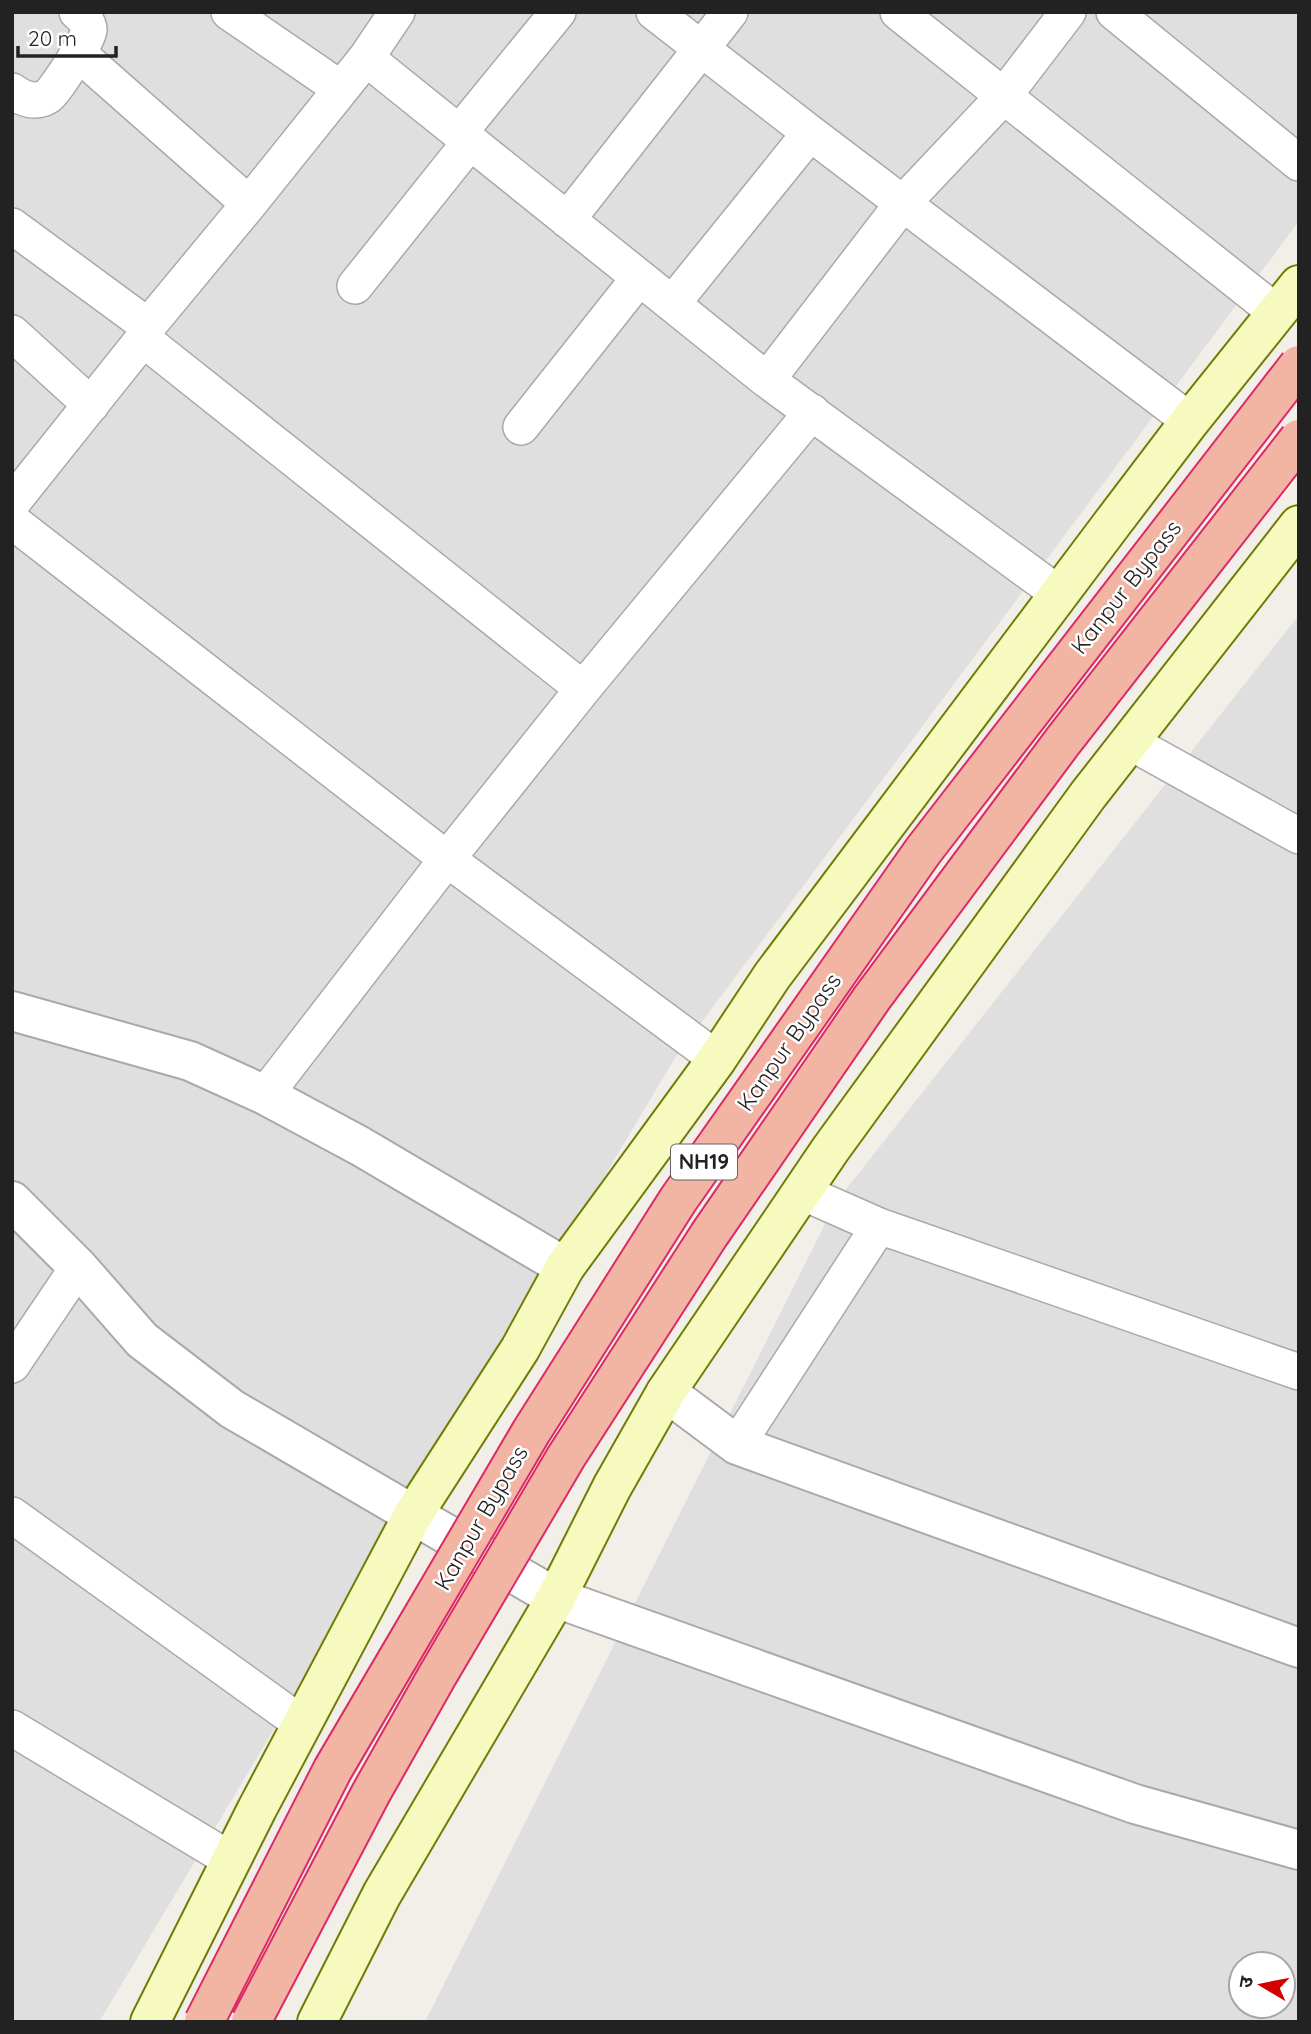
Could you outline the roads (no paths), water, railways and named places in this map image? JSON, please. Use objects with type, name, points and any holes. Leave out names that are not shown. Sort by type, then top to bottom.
[{"type":"highway","name":"Kanpur Bypass","points":[[204,2022],[333,1769],[531,1432],[678,1200],[923,851],[1299,365]]},
{"type":"highway","name":"Kanpur Bypass","points":[[251,2022],[371,1793],[437,1676],[566,1457],[709,1234],[880,986],[1063,741],[1299,439]]},
{"type":"main road","points":[[150,2022],[231,1860],[413,1515],[520,1349],[565,1267],[717,1059],[772,976],[1190,421],[1288,299]]},
{"type":"main road","points":[[317,2022],[382,1894],[556,1598],[612,1487],[666,1392],[802,1192],[1088,795],[1299,525]]},
{"type":"street","points":[[12,91],[22,98],[34,100],[48,96],[79,54],[89,31],[87,23],[77,12]]},
{"type":"street","points":[[229,12],[341,89]]},
{"type":"street","points":[[12,503],[91,405],[145,332],[366,58],[397,12]]},
{"type":"street","points":[[355,286],[558,12]]},
{"type":"street","points":[[654,12],[1190,421]]},
{"type":"street","points":[[567,220],[730,12]]},
{"type":"street","points":[[898,12],[1003,97],[1288,299]]},
{"type":"street","points":[[767,380],[903,203],[1003,97],[1068,12]]},
{"type":"street","points":[[1114,12],[1299,163]]},
{"type":"street","points":[[79,54],[249,204]]},
{"type":"street","points":[[366,58],[767,380],[1059,594]]},
{"type":"street","points":[[672,304],[810,133]]},
{"type":"street","points":[[12,226],[583,689]]},
{"type":"street","points":[[521,427],[639,278]]},
{"type":"street","points":[[12,333],[91,405]]},
{"type":"street","points":[[265,1095],[447,859],[583,689],[812,412]]},
{"type":"street","points":[[12,520],[447,859],[717,1059]]},
{"type":"street","points":[[1130,742],[1299,836]]},
{"type":"street","points":[[12,1011],[190,1062],[265,1095],[360,1146],[565,1267]]},
{"type":"street","points":[[802,1192],[879,1226],[1299,1372]]},
{"type":"street","points":[[12,1201],[78,1267],[142,1339],[232,1409],[556,1598],[1135,1804],[1299,1850]]},
{"type":"street","points":[[737,1445],[879,1226]]},
{"type":"street","points":[[12,1365],[78,1267]]},
{"type":"street","points":[[666,1392],[737,1445],[1299,1648]]},
{"type":"street","points":[[12,1515],[302,1724]]},
{"type":"street","points":[[12,1728],[231,1860]]}]
